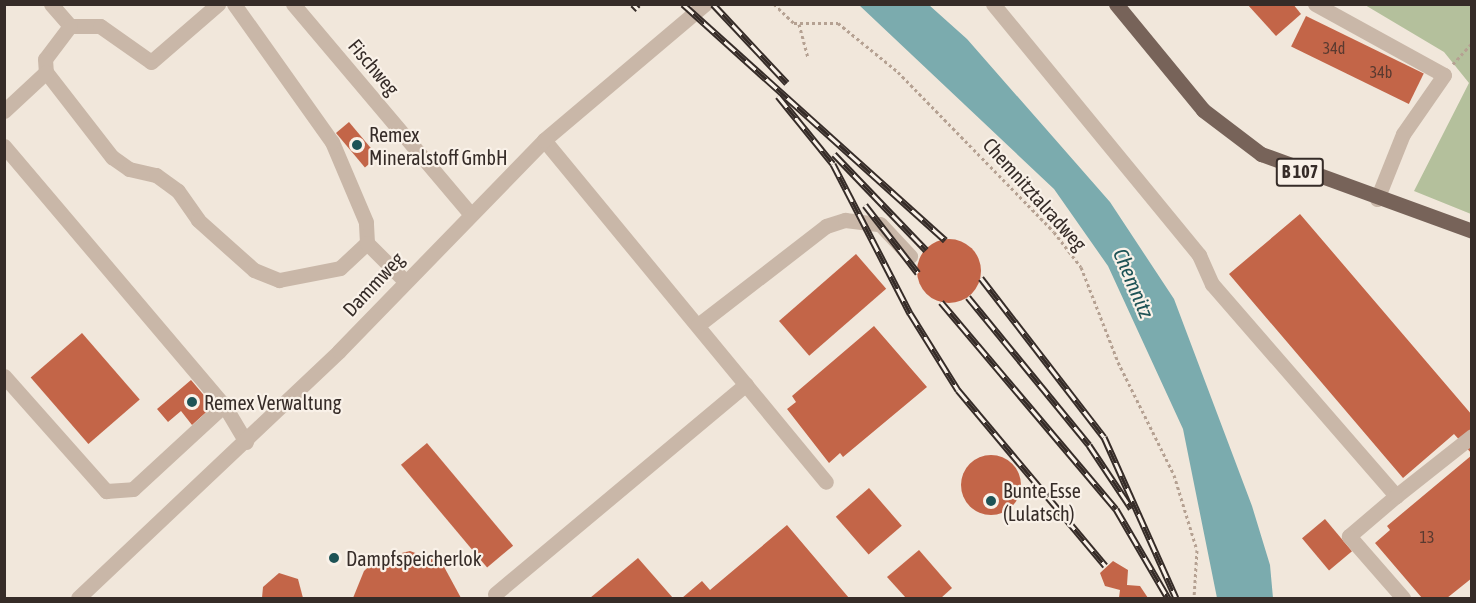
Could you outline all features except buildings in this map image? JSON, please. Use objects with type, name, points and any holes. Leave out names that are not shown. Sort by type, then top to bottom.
[{"type":"main road","name":"B 107","points":[[1116,4],[1180,85],[1229,133],[1282,165],[1472,231]]},
{"type":"street","points":[[51,4],[70,26],[100,26],[151,62],[218,4]]},
{"type":"street","points":[[234,4],[332,142],[366,222],[367,243],[405,281]]},
{"type":"street","name":"Fischweg","points":[[293,4],[469,212]]},
{"type":"street","name":"Dammweg","points":[[78,598],[246,442],[405,281],[469,212],[544,140],[705,4]]},
{"type":"street","points":[[993,4],[1199,255],[1212,284],[1396,496]]},
{"type":"street","points":[[1315,4],[1444,75],[1403,134],[1377,199]]},
{"type":"street","points":[[70,26],[45,59],[46,72],[112,157],[129,169],[156,175],[178,191],[198,220],[254,270],[279,279],[340,268],[367,243]]},
{"type":"street","points":[[4,111],[46,72]]},
{"type":"street","points":[[544,140],[826,482]]},
{"type":"street","points":[[4,146],[224,405],[246,442]]},
{"type":"street","points":[[698,325],[826,226],[845,220],[880,224],[910,256]]},
{"type":"street","points":[[4,376],[106,491],[133,489],[224,405]]},
{"type":"street","points":[[495,594],[746,384]]},
{"type":"street","points":[[1403,598],[1349,536],[1472,436]]},
{"type":"path","points":[[774,4],[799,24],[808,58]]},
{"type":"path","name":"Chemnitztalradweg","points":[[799,24],[832,21],[898,72],[1054,232],[1081,267],[1118,362],[1174,475],[1197,550],[1194,598]]},
{"type":"path","points":[[1444,75],[1472,43]]},
{"type":"green space","points":[[1365,5],[1471,5],[1471,214],[1414,191],[1469,83],[1444,52]]},
{"type":"water","name":"Chemnitz","points":[[859,5],[929,5],[967,39],[1110,202],[1174,299],[1252,506],[1270,565],[1273,598],[1217,598],[1183,429],[1108,266],[1054,189]]},
{"type":"railway","points":[[633,4],[638,9]]},
{"type":"railway","points":[[683,4],[945,240]]},
{"type":"railway","points":[[713,4],[787,83]]},
{"type":"railway","points":[[778,96],[833,164],[910,313],[958,390],[1105,565]]},
{"type":"railway","points":[[834,154],[926,250]]},
{"type":"railway","points":[[865,205],[918,273]]},
{"type":"railway","points":[[981,278],[1104,437],[1176,598]]},
{"type":"railway","points":[[968,297],[1089,445],[1131,508]]},
{"type":"railway","points":[[941,302],[1116,509],[1168,598]]},
{"type":"place","name":"Remex Mineralstoff GmbH","points":[[357,145]]},
{"type":"place","name":"Remex Verwaltung","points":[[192,402]]},
{"type":"place","name":"Bunte Esse (Lulatsch)","points":[[991,501]]},
{"type":"place","name":"Dampfspeicherlok","points":[[334,558]]}]
